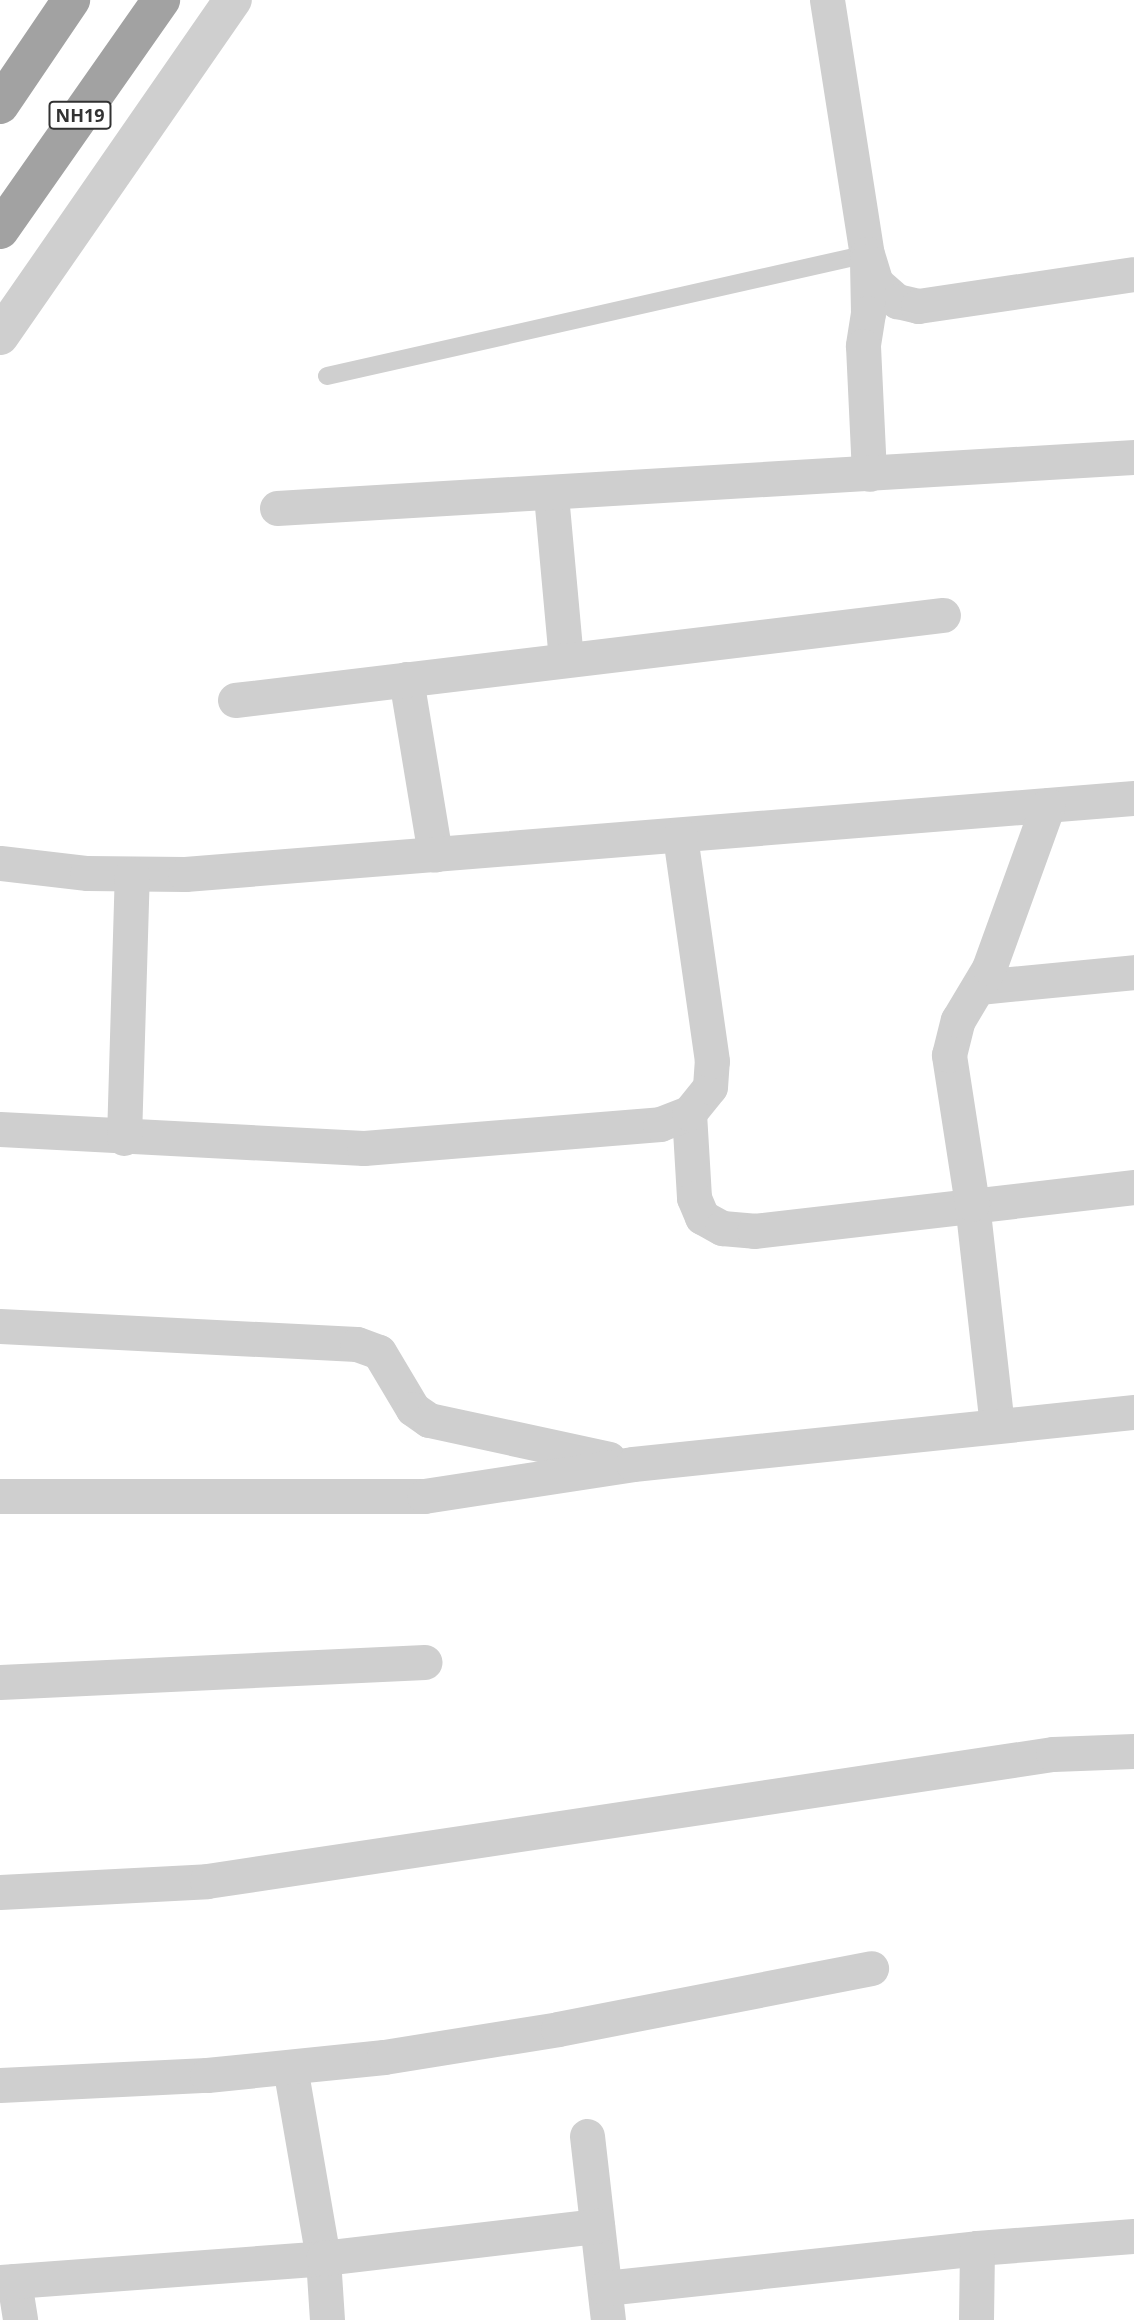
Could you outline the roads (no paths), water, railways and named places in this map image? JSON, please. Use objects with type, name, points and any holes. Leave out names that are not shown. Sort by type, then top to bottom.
[{"type":"highway","points":[[0,106],[71,0]]},
{"type":"highway","name":"NH19","points":[[0,230],[161,0]]},
{"type":"street","points":[[0,336],[233,0]]},
{"type":"street","points":[[827,0],[867,254],[868,313],[863,346],[869,474]]},
{"type":"street","points":[[867,254],[876,283],[897,301],[918,306],[1134,274]]},
{"type":"street","points":[[277,508],[551,495],[1134,457]]},
{"type":"street","points":[[551,495],[566,659]]},
{"type":"street","points":[[234,699],[943,614]]},
{"type":"street","points":[[406,679],[435,855]]},
{"type":"street","points":[[0,863],[132,874],[185,874],[1134,798]]},
{"type":"street","points":[[997,1426],[972,1204],[949,1055],[958,1020],[979,987],[1048,805]]},
{"type":"street","points":[[0,1129],[124,1138],[420,1146],[660,1124],[690,1113],[710,1087],[712,1060],[680,835]]},
{"type":"street","points":[[124,1138],[132,874]]},
{"type":"street","points":[[979,987],[1134,972]]},
{"type":"street","points":[[690,1113],[694,1198],[702,1217],[722,1228],[754,1231],[1134,1186]]},
{"type":"street","points":[[0,1326],[357,1344],[379,1352],[414,1409],[429,1420],[633,1464]]},
{"type":"street","points":[[0,1496],[424,1496],[633,1464],[1134,1412]]},
{"type":"street","points":[[0,1682],[425,1662]]},
{"type":"street","points":[[0,1892],[207,1881],[1053,1754],[1134,1751]]},
{"type":"street","points":[[0,2085],[290,2067],[384,2057],[558,2029],[871,1968]]},
{"type":"street","points":[[290,2067],[323,2258],[327,2320]]},
{"type":"street","points":[[587,2136],[606,2304],[977,2248],[1134,2236]]},
{"type":"street","points":[[20,2320],[7,2281],[323,2258],[597,2226]]},
{"type":"street","points":[[976,2320],[977,2248]]},
{"type":"lane","points":[[327,376],[867,254]]}]
